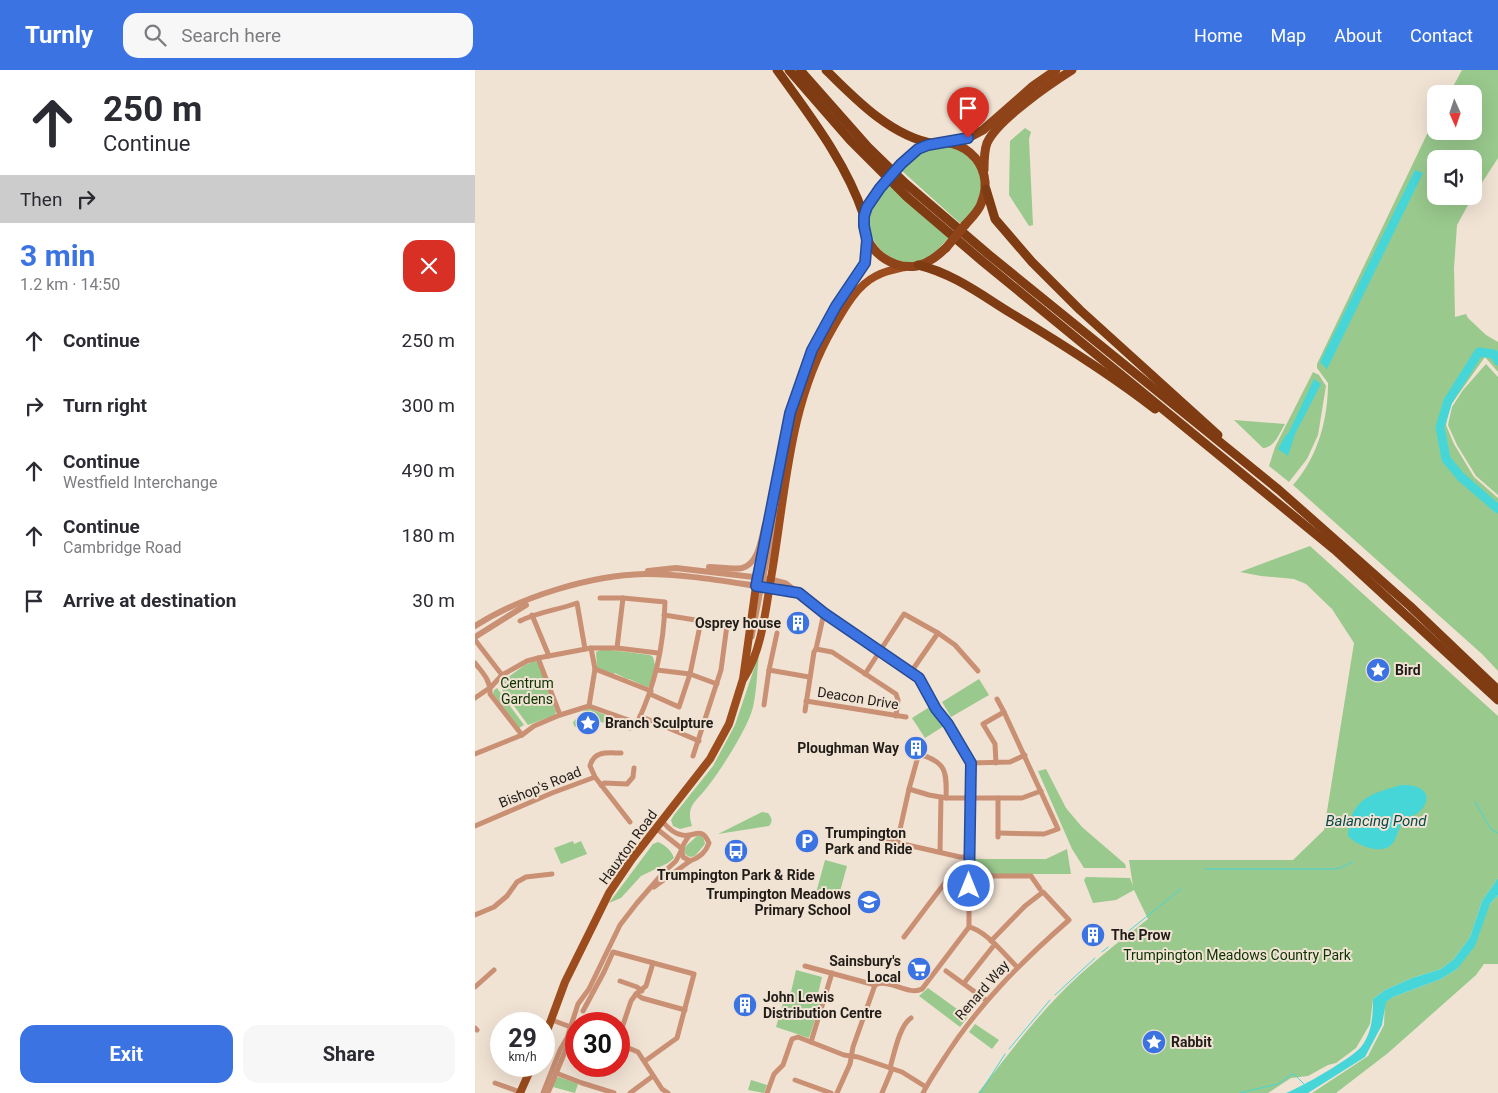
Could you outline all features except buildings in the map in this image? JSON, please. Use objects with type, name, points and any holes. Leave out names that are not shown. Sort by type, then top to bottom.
[{"type":"highway","points":[[777,70],[825,138],[849,178],[864,216],[867,240],[873,249],[884,259],[907,266],[918,265],[934,259],[946,248],[981,204],[986,189]]},
{"type":"highway","points":[[789,70],[850,140],[907,197],[982,261],[1335,550],[1498,700]]},
{"type":"highway","points":[[800,70],[862,141],[905,183],[988,254],[1279,490],[1403,599],[1498,690]]},
{"type":"highway","points":[[826,70],[855,98],[886,122],[915,139],[955,145],[967,150],[976,158],[985,175]]},
{"type":"highway","points":[[864,216],[871,198],[901,164],[918,149],[975,135],[1033,86],[1056,70]]},
{"type":"highway","points":[[1072,70],[1023,105],[991,136],[986,147],[985,175],[986,189],[995,219],[1032,262],[1081,310],[1216,431],[1229,449]]},
{"type":"highway","points":[[918,265],[941,272],[983,296],[1058,342],[1166,417],[1192,431]]},
{"type":"main road","points":[[743,679],[754,659],[766,582],[771,502],[790,413],[806,366],[827,321],[865,263],[867,240]]},
{"type":"main road","points":[[743,679],[783,505],[785,473],[796,422],[808,383],[827,339],[843,311],[861,287],[884,272],[907,266]]},
{"type":"main road","name":"Hauxton Road","points":[[555,1012],[565,982],[609,893],[632,859],[710,759],[721,740],[736,706],[743,679]]},
{"type":"main road","points":[[520,1093],[527,1077]]},
{"type":"street","points":[[475,626],[503,611],[544,595],[593,580],[675,568],[740,568],[749,564],[756,554],[771,502]]},
{"type":"street","points":[[675,568],[709,571],[766,582],[799,593]]},
{"type":"street","points":[[630,575],[681,576],[786,583],[824,613],[919,678],[936,709],[948,724],[971,763],[969,927],[922,989],[915,991],[881,982],[875,985],[805,966]]},
{"type":"street","points":[[502,675],[475,638],[544,595]]},
{"type":"street","points":[[475,754],[522,735],[534,726],[560,715],[589,706],[637,724],[657,670],[665,616],[665,602],[600,598]]},
{"type":"street","points":[[617,648],[623,598]]},
{"type":"street","points":[[520,621],[532,615],[560,610],[577,603],[595,669],[589,706]]},
{"type":"street","name":"Deacon Drive","points":[[805,711],[809,677],[824,613]]},
{"type":"street","points":[[865,674],[904,614],[955,645],[978,670]]},
{"type":"street","points":[[532,615],[549,656]]},
{"type":"street","points":[[665,616],[727,625],[724,653],[717,684],[693,756]]},
{"type":"street","points":[[595,669],[650,692],[679,707],[690,674],[701,621]]},
{"type":"street","points":[[765,705],[769,670],[777,633]]},
{"type":"street","points":[[911,672],[938,633]]},
{"type":"street","points":[[475,698],[491,687],[502,675],[527,661],[538,658],[588,648],[617,648],[659,654]]},
{"type":"street","points":[[817,649],[832,652],[896,694],[898,700],[896,716]]},
{"type":"street","points":[[538,658],[560,715]]},
{"type":"street","points":[[475,663],[488,680],[491,687],[490,694],[522,735]]},
{"type":"street","points":[[657,670],[690,674],[717,684]]},
{"type":"street","points":[[769,670],[809,677]]},
{"type":"street","points":[[997,699],[1025,755],[1058,829],[1044,834],[998,835],[998,798]]},
{"type":"street","name":"Deacon Drive","points":[[806,701],[906,717]]},
{"type":"street","points":[[995,763],[995,744],[983,724],[1004,712]]},
{"type":"street","points":[[640,716],[699,741]]},
{"type":"street","points":[[897,843],[922,742]]},
{"type":"street","name":"Bishop's Road","points":[[475,826],[552,792],[595,777],[590,766],[597,754],[605,752],[621,753]]},
{"type":"street","points":[[919,754],[934,758],[946,775],[939,852]]},
{"type":"street","points":[[971,763],[1010,762],[1025,755]]},
{"type":"street","points":[[601,785],[604,783],[627,784],[633,777],[634,768]]},
{"type":"street","points":[[595,777],[630,822]]},
{"type":"street","points":[[909,789],[944,798],[1027,797],[1041,790]]},
{"type":"street","points":[[647,892],[690,861],[696,859],[702,854],[709,843],[706,837],[699,832],[689,836],[680,835],[662,821]]},
{"type":"street","points":[[657,828],[681,850],[683,857],[690,861]]},
{"type":"street","points":[[577,1012],[578,1004],[589,990],[614,937],[627,916],[664,872],[676,861],[689,836]]},
{"type":"street","points":[[881,839],[960,857],[969,857]]},
{"type":"street","points":[[475,915],[494,907],[507,896],[517,882],[526,877],[552,874]]},
{"type":"street","points":[[904,938],[951,876],[1031,876],[1040,889]]},
{"type":"street","name":"Renard Way","points":[[923,1093],[957,1038],[986,1000],[1017,967],[1069,920],[1043,892],[1025,906],[993,942]]},
{"type":"street","points":[[969,927],[993,942],[1017,967]]},
{"type":"street","points":[[964,983],[993,942]]},
{"type":"street","points":[[583,1011],[613,952],[694,974],[677,1038],[645,1062]]},
{"type":"street","points":[[627,1012],[636,994],[646,986],[653,963]]},
{"type":"street","points":[[475,987],[494,970]]},
{"type":"street","points":[[946,971],[986,1000]]},
{"type":"street","points":[[811,1042],[832,973]]},
{"type":"street","points":[[621,981],[637,986],[642,991]]},
{"type":"street","points":[[837,1093],[850,1064],[875,985]]},
{"type":"street","points":[[636,994],[642,998],[685,1010]]},
{"type":"street","points":[[882,1093],[899,1037],[907,1020],[911,1018]]},
{"type":"street","points":[[767,1093],[774,1074],[783,1066],[792,1039],[798,1037],[843,1055],[902,1072],[926,1087]]},
{"type":"street","points":[[543,1093],[559,1050],[565,1041]]},
{"type":"street","points":[[630,1047],[638,1052],[662,1089],[668,1093]]},
{"type":"street","points":[[548,1093],[565,1052]]},
{"type":"street","points":[[556,1073],[614,1093]]},
{"type":"street","points":[[630,1093],[653,1076]]},
{"type":"street","points":[[795,1080],[831,1093]]},
{"type":"street","points":[[495,1083],[520,1093]]},
{"type":"green space","points":[[1462,70],[1498,70],[1498,158],[1482,183],[1482,150],[1427,150],[1427,205],[1468,205],[1457,225],[1454,268],[1455,317],[1466,314],[1486,335],[1498,342],[1498,372],[1485,357],[1450,406],[1446,425],[1454,444],[1474,477],[1498,498],[1498,671],[1482,654],[1293,485],[1309,462],[1324,424],[1328,383],[1317,368],[1317,364],[1427,134],[1427,140],[1483,140],[1483,85],[1454,85]]},
{"type":"green space","points":[[1025,128],[1031,132],[1029,139],[1033,225],[1029,226],[1009,195],[1010,141]]},
{"type":"green space","points":[[935,146],[959,150],[972,161],[981,177],[982,194],[979,203],[962,225],[901,170],[914,155]]},
{"type":"green space","points":[[888,183],[949,237],[934,253],[923,260],[911,263],[900,262],[890,257],[875,242],[870,231],[868,220],[871,206]]},
{"type":"green space","points":[[1486,364],[1498,377],[1498,495],[1476,476],[1457,445],[1448,425],[1452,407],[1463,390]]},
{"type":"green space","points":[[1313,372],[1319,375],[1326,386],[1318,435],[1307,459],[1289,482],[1269,466],[1275,447]]},
{"type":"green space","points":[[1234,420],[1285,424],[1274,443],[1263,448]]},
{"type":"green space","name":"Trumpington Meadows Country Park","points":[[1310,546],[1498,716],[1498,878],[1482,901],[1470,937],[1454,959],[1441,969],[1412,978],[1385,990],[1373,999],[1370,1024],[1356,1048],[1336,1063],[1328,1065],[1308,1076],[1291,1078],[1268,1093],[978,1093],[1047,1007],[1091,965],[1148,919],[1134,890],[1116,900],[1093,903],[1084,880],[1086,877],[1130,878],[1133,886],[1129,860],[1293,860],[1324,830],[1354,643],[1332,609],[1306,584],[1294,579],[1240,572]]},
{"type":"green space","points":[[603,649],[650,655],[653,657],[655,665],[651,686],[647,687],[615,673],[597,668],[596,652]]},
{"type":"green space","points":[[759,654],[754,701],[744,730],[721,768],[694,802],[690,814],[692,826],[680,829],[673,826],[671,820],[674,815],[713,766],[735,725]]},
{"type":"green space","name":"Centrum Gardens","points":[[535,661],[538,662],[556,712],[555,715],[528,725],[502,690],[507,686],[503,681],[525,665]]},
{"type":"green space","points":[[979,679],[989,695],[951,717],[942,702]]},
{"type":"green space","points":[[497,688],[524,725],[519,728],[493,694]]},
{"type":"green space","points":[[931,706],[944,726],[925,738],[912,718]]},
{"type":"green space","points":[[588,708],[633,726],[631,731],[601,722],[594,722],[583,727],[574,726],[573,722]]},
{"type":"green space","points":[[1046,769],[1066,808],[1082,827],[1125,864],[1126,868],[1084,868],[1072,849],[1038,771]]},
{"type":"green space","points":[[762,812],[768,813],[770,816],[769,826],[718,834]]},
{"type":"green space","points":[[697,836],[701,836],[704,839],[705,844],[695,856],[690,857],[686,855],[684,850]]},
{"type":"green space","points":[[573,841],[574,844],[581,841],[587,854],[561,864],[554,848]]},
{"type":"green space","points":[[658,842],[668,848],[674,858],[668,863],[641,876],[621,898],[609,903],[653,844]]},
{"type":"green space","points":[[1067,849],[1071,874],[975,874],[975,859],[1046,859]]},
{"type":"green space","points":[[825,860],[847,866],[838,899],[816,893]]},
{"type":"green space","points":[[1498,895],[1498,964],[1484,964],[1476,975],[1388,1053],[1336,1093],[1312,1093],[1368,1056],[1384,1025],[1385,1002],[1393,997],[1441,979],[1457,969],[1490,904]]},
{"type":"green space","points":[[796,970],[822,977],[816,1002],[820,1004],[809,1038],[776,1027],[786,992],[791,992]]},
{"type":"green space","points":[[928,988],[968,1017],[960,1027],[919,996]]},
{"type":"green space","points":[[975,1024],[999,1040],[992,1049],[969,1032]]},
{"type":"green space","points":[[559,1077],[578,1084],[575,1093],[553,1087],[556,1078]]},
{"type":"green space","points":[[751,1080],[767,1085],[764,1093],[748,1090]]},
{"type":"water","points":[[1415,170],[1423,173],[1327,369],[1320,362]]},
{"type":"water","points":[[1314,379],[1321,384],[1295,434],[1288,456],[1278,449],[1289,432]]},
{"type":"water","name":"Balancing Pond","points":[[1401,785],[1421,789],[1426,795],[1426,803],[1418,813],[1402,823],[1392,844],[1382,849],[1369,848],[1357,843],[1348,836],[1353,814],[1357,806],[1371,795]]},
{"type":"water","points":[[1498,878],[1498,895],[1490,904],[1475,946],[1457,969],[1441,979],[1393,997],[1386,1002],[1382,1025],[1365,1057],[1308,1093],[1286,1093],[1325,1072],[1361,1047],[1370,1030],[1373,999],[1385,990],[1412,978],[1441,969],[1454,959],[1470,937],[1482,901]]},
{"type":"waterway","points":[[1498,361],[1494,354],[1479,352],[1448,401],[1440,427],[1446,459],[1461,477],[1498,509]]},
{"type":"waterway","points":[[1475,802],[1491,829],[1498,833]]},
{"type":"waterway","points":[[1205,869],[1334,869],[1353,862]]},
{"type":"waterway","points":[[1120,938],[1181,889]]},
{"type":"waterway","points":[[1102,952],[1108,947]]},
{"type":"waterway","points":[[1055,995],[1095,958]]},
{"type":"waterway","points":[[1009,1049],[1050,1000]]},
{"type":"waterway","points":[[980,1093],[1005,1054]]},
{"type":"waterway","points":[[1240,1093],[1278,1084],[1292,1074],[1304,1084]]},
{"type":"place","name":"Osprey house","points":[[798,623]]},
{"type":"place","name":"Bird","points":[[1378,670]]},
{"type":"place","name":"Branch Sculpture","points":[[588,723]]},
{"type":"place","name":"Ploughman Way","points":[[916,748]]},
{"type":"place","name":"Trumpington Park and Ride","points":[[807,841]]},
{"type":"place","name":"Trumpington Park & Ride","points":[[736,851]]},
{"type":"place","name":"Trumpington Meadows Primary School","points":[[869,902]]},
{"type":"place","name":"The Prow","points":[[1093,935]]},
{"type":"place","name":"Sainsbury's Local","points":[[919,969]]},
{"type":"place","name":"John Lewis Distribution Centre","points":[[745,1005]]},
{"type":"place","name":"Rabbit","points":[[1154,1042]]},
{"type":"route","points":[[968,138],[928,145],[918,149],[901,164],[871,198],[864,216],[867,240],[865,263],[836,306],[812,350],[790,413],[756,586],[799,593],[824,613],[919,678],[934,702],[936,709],[948,724],[971,763],[969,886]]}]
